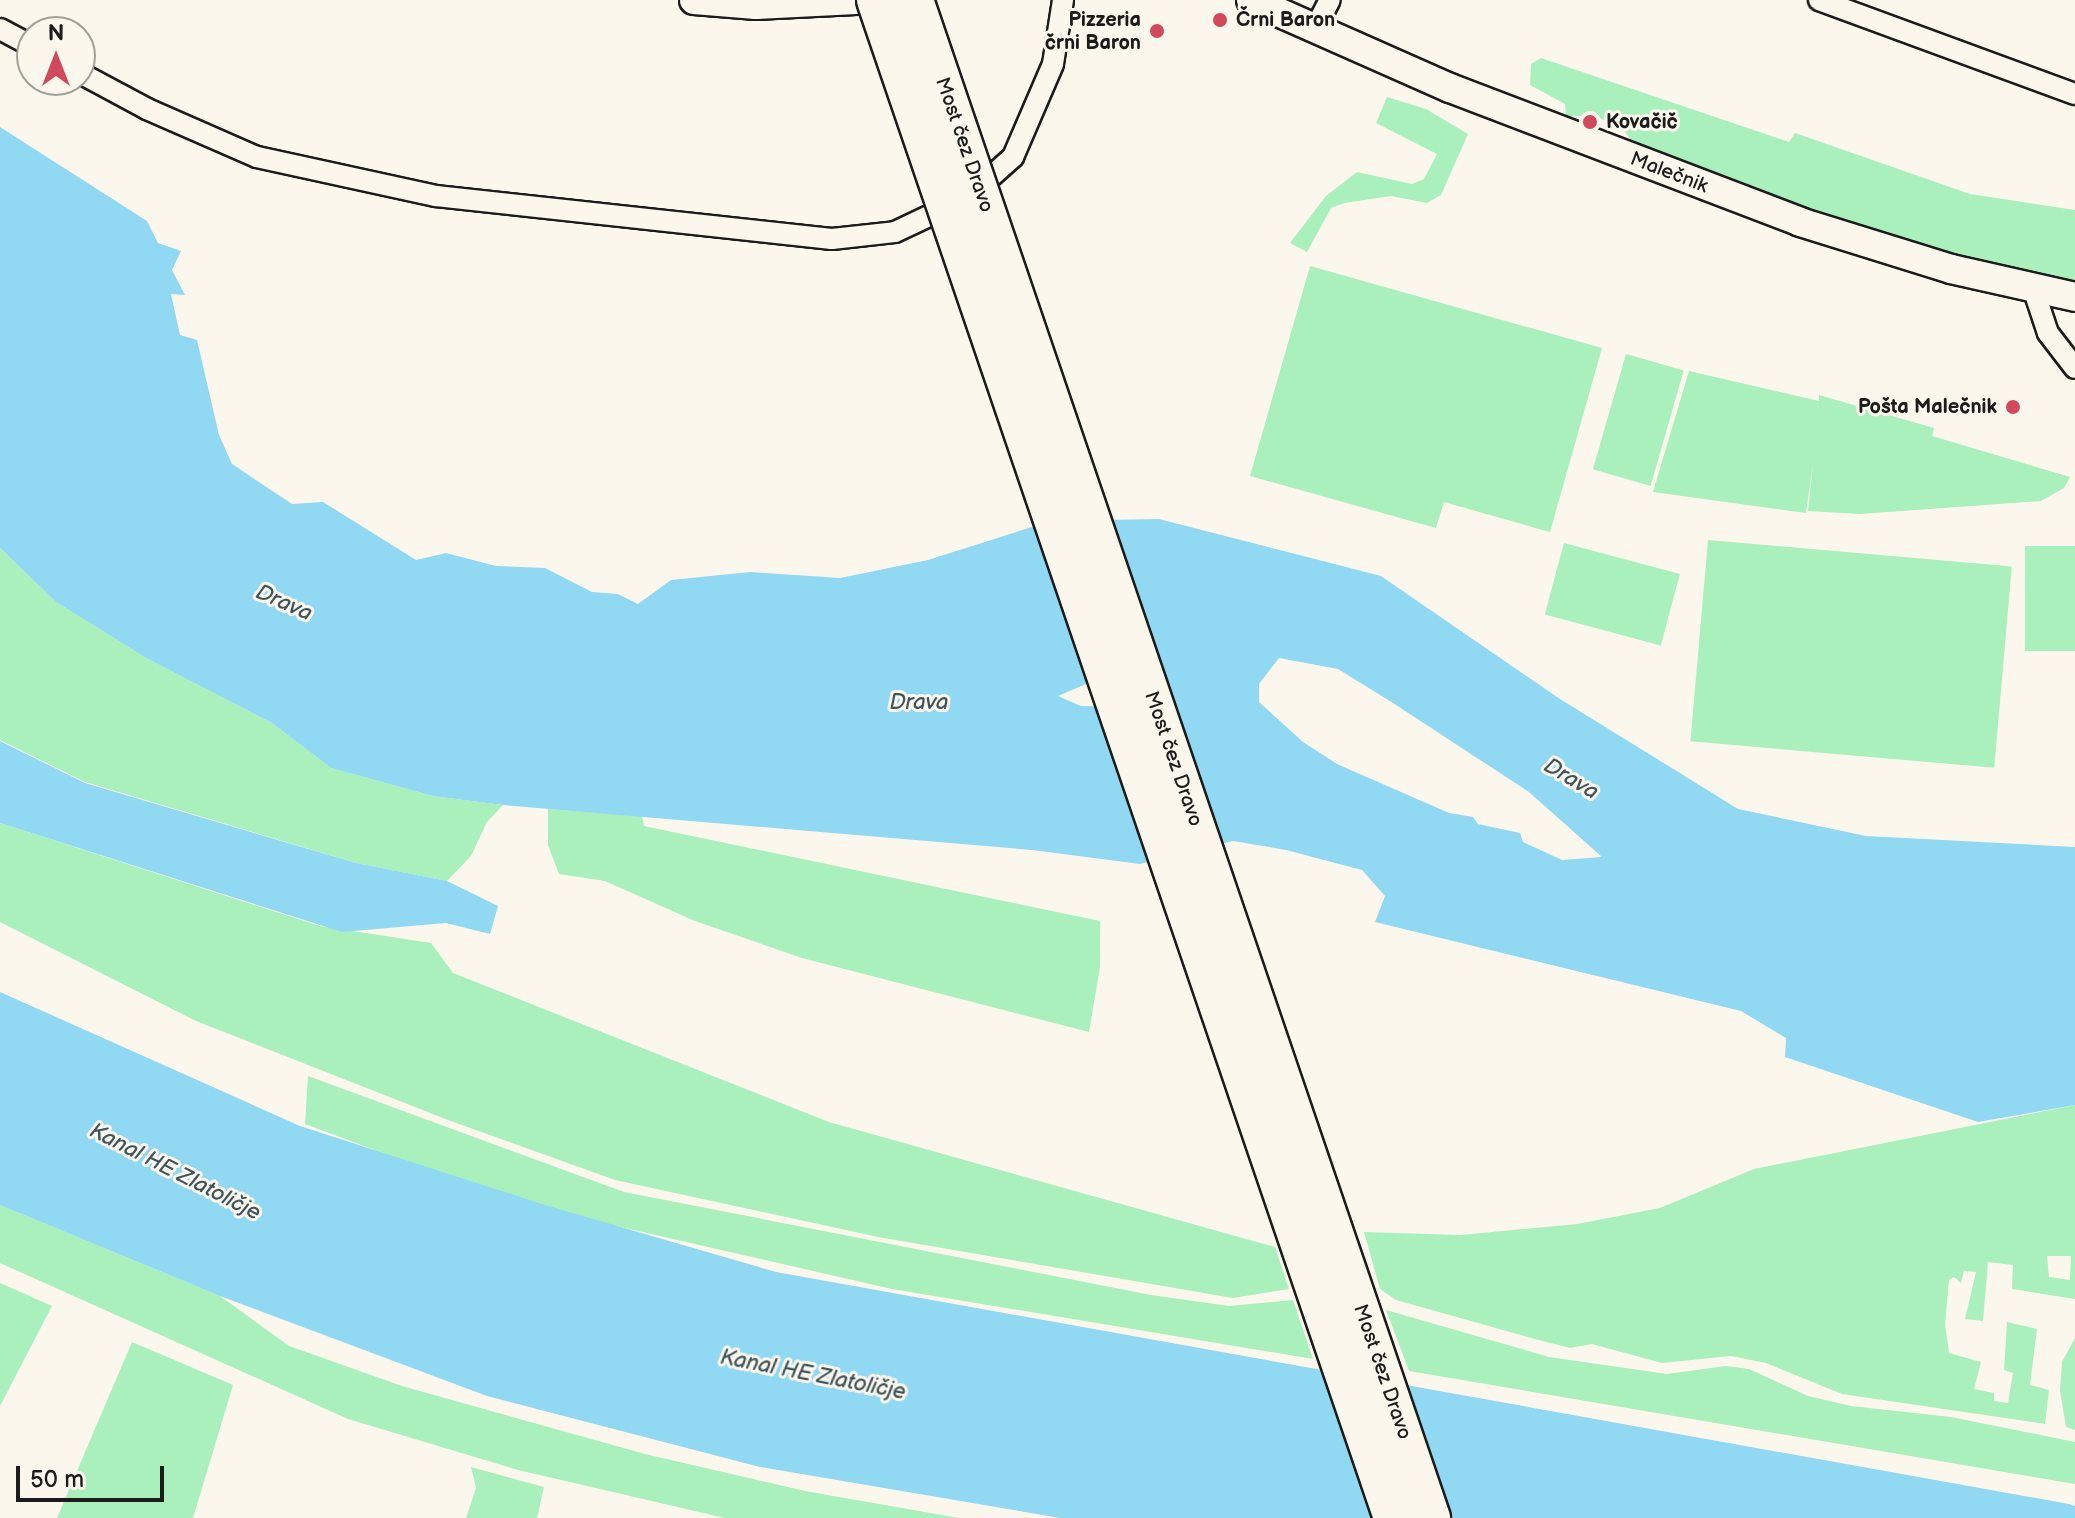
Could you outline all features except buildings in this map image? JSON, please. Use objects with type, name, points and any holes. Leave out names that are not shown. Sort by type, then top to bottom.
[{"type":"highway","name":"Most čez Dravo","points":[[876,0],[1393,1518]]},
{"type":"highway","name":"Most čez Dravo","points":[[914,0],[1431,1518]]},
{"type":"street","points":[[694,0],[756,5],[856,0]]},
{"type":"street","points":[[96,82],[147,109],[257,157],[436,196],[832,239],[895,232],[967,198],[1013,157],[1053,64],[1063,0]]},
{"type":"street","name":"Malečnik","points":[[1251,0],[1450,88],[1800,222],[1888,251],[2075,297]]},
{"type":"street","points":[[1316,27],[1330,0]]},
{"type":"street","points":[[1819,0],[2075,94]]},
{"type":"street","points":[[2033,288],[2048,333],[2075,368]]},
{"type":"green space","points":[[1541,58],[1789,142],[1795,133],[1970,194],[2075,210],[2075,285],[1902,244],[1751,192],[1633,143],[1621,126],[1590,115],[1566,117],[1565,104],[1530,85],[1531,64]]},
{"type":"green space","points":[[1387,97],[1426,109],[1468,134],[1441,195],[1427,203],[1391,196],[1344,203],[1331,208],[1307,252],[1290,243],[1326,196],[1357,172],[1412,184],[1424,179],[1437,154],[1376,123]]},
{"type":"green space","points":[[1310,266],[1602,348],[1550,532],[1444,502],[1436,528],[1250,476]]},
{"type":"green space","points":[[1626,354],[1684,371],[1651,486],[1593,469]]},
{"type":"green space","points":[[1689,371],[1819,401],[1819,395],[1934,428],[1932,436],[2070,477],[2064,488],[2041,501],[1860,514],[1808,511],[1813,463],[1806,513],[1653,492]]},
{"type":"green space","points":[[1708,540],[2012,567],[1994,768],[1690,741]]},
{"type":"green space","points":[[1564,543],[1680,574],[1661,646],[1545,614]]},
{"type":"green space","points":[[2025,546],[2075,546],[2075,651],[2025,651]]},
{"type":"green space","points":[[0,548],[56,602],[146,658],[272,723],[331,768],[433,796],[503,805],[487,822],[471,856],[447,881],[356,863],[85,782],[0,740]]},
{"type":"green space","points":[[548,809],[642,816],[644,826],[1100,921],[1100,967],[1089,1032],[802,958],[695,921],[605,881],[559,874],[548,845]]},
{"type":"green space","points":[[0,823],[320,926],[431,943],[453,973],[829,1122],[1275,1247],[1289,1289],[1233,1298],[878,1237],[615,1180],[448,1120],[196,1021],[0,922]]},
{"type":"green space","points":[[308,1076],[624,1192],[1151,1295],[1229,1306],[1293,1300],[1313,1359],[892,1289],[590,1220],[477,1188],[305,1124]]},
{"type":"green space","points":[[2075,1105],[2075,1299],[2012,1289],[2013,1265],[1988,1262],[1983,1321],[1965,1319],[1976,1272],[1964,1271],[1961,1283],[1954,1277],[1949,1280],[1945,1324],[1949,1353],[1981,1362],[1974,1389],[1994,1393],[1994,1401],[2008,1403],[2013,1373],[2004,1370],[2007,1322],[2037,1329],[2030,1385],[2049,1390],[2045,1424],[1842,1394],[1766,1363],[1731,1356],[1662,1363],[1592,1344],[1570,1348],[1396,1300],[1380,1289],[1364,1232],[1461,1235],[1577,1224],[1660,1208],[1754,1169]],"holes":[[[2047,1256],[2071,1256],[2070,1280],[2049,1277]]]},
{"type":"green space","points":[[0,1205],[220,1296],[289,1346],[402,1386],[645,1454],[805,1491],[959,1518],[725,1518],[518,1470],[348,1419],[0,1263]]},
{"type":"green space","points":[[0,1283],[52,1306],[0,1406]]},
{"type":"green space","points":[[1386,1310],[1549,1357],[1667,1374],[1726,1366],[1749,1369],[1808,1396],[1851,1406],[1951,1417],[2075,1442],[2075,1484],[1409,1371]]},
{"type":"green space","points":[[2075,1338],[2075,1430],[2066,1427],[2060,1391],[2062,1362]]},
{"type":"green space","points":[[132,1342],[233,1385],[193,1518],[57,1518]]},
{"type":"green space","points":[[471,1467],[544,1487],[537,1518],[466,1518],[476,1488]]},
{"type":"water","name":"Drava","points":[[0,127],[147,221],[158,243],[181,251],[172,270],[185,295],[171,294],[180,335],[197,340],[219,435],[232,464],[292,504],[323,502],[416,560],[446,553],[496,566],[545,568],[592,592],[618,594],[638,604],[671,580],[750,572],[840,578],[928,560],[1051,521],[1159,519],[1381,576],[1560,699],[1738,809],[1866,836],[2075,847],[2075,1105],[1978,1122],[1785,1057],[1786,1038],[1741,1011],[1375,922],[1385,896],[1362,870],[1286,850],[1233,841],[1140,864],[1032,850],[503,805],[433,796],[331,768],[272,723],[146,658],[56,602],[0,548]],"holes":[[[1279,658],[1338,669],[1529,792],[1602,857],[1562,860],[1523,842],[1520,833],[1478,824],[1473,817],[1449,813],[1337,764],[1303,742],[1259,702],[1259,684]],[[1098,679],[1154,707],[1081,706],[1058,696]]]},
{"type":"water","points":[[0,741],[85,783],[356,863],[447,881],[498,906],[490,934],[446,923],[342,932],[0,823]]},
{"type":"water","name":"Kanal HE Zlatoličje","points":[[0,992],[300,1126],[545,1205],[776,1272],[2069,1504],[2075,1506],[2075,1518],[1060,1518],[760,1467],[487,1396],[220,1296],[0,1205]]},
{"type":"place","name":"Črni Baron","points":[[1220,20]]},
{"type":"place","name":"Pizzeria črni Baron","points":[[1157,31]]},
{"type":"place","name":"Kovačič","points":[[1590,122]]},
{"type":"place","name":"Pošta Malečnik","points":[[2013,407]]}]
